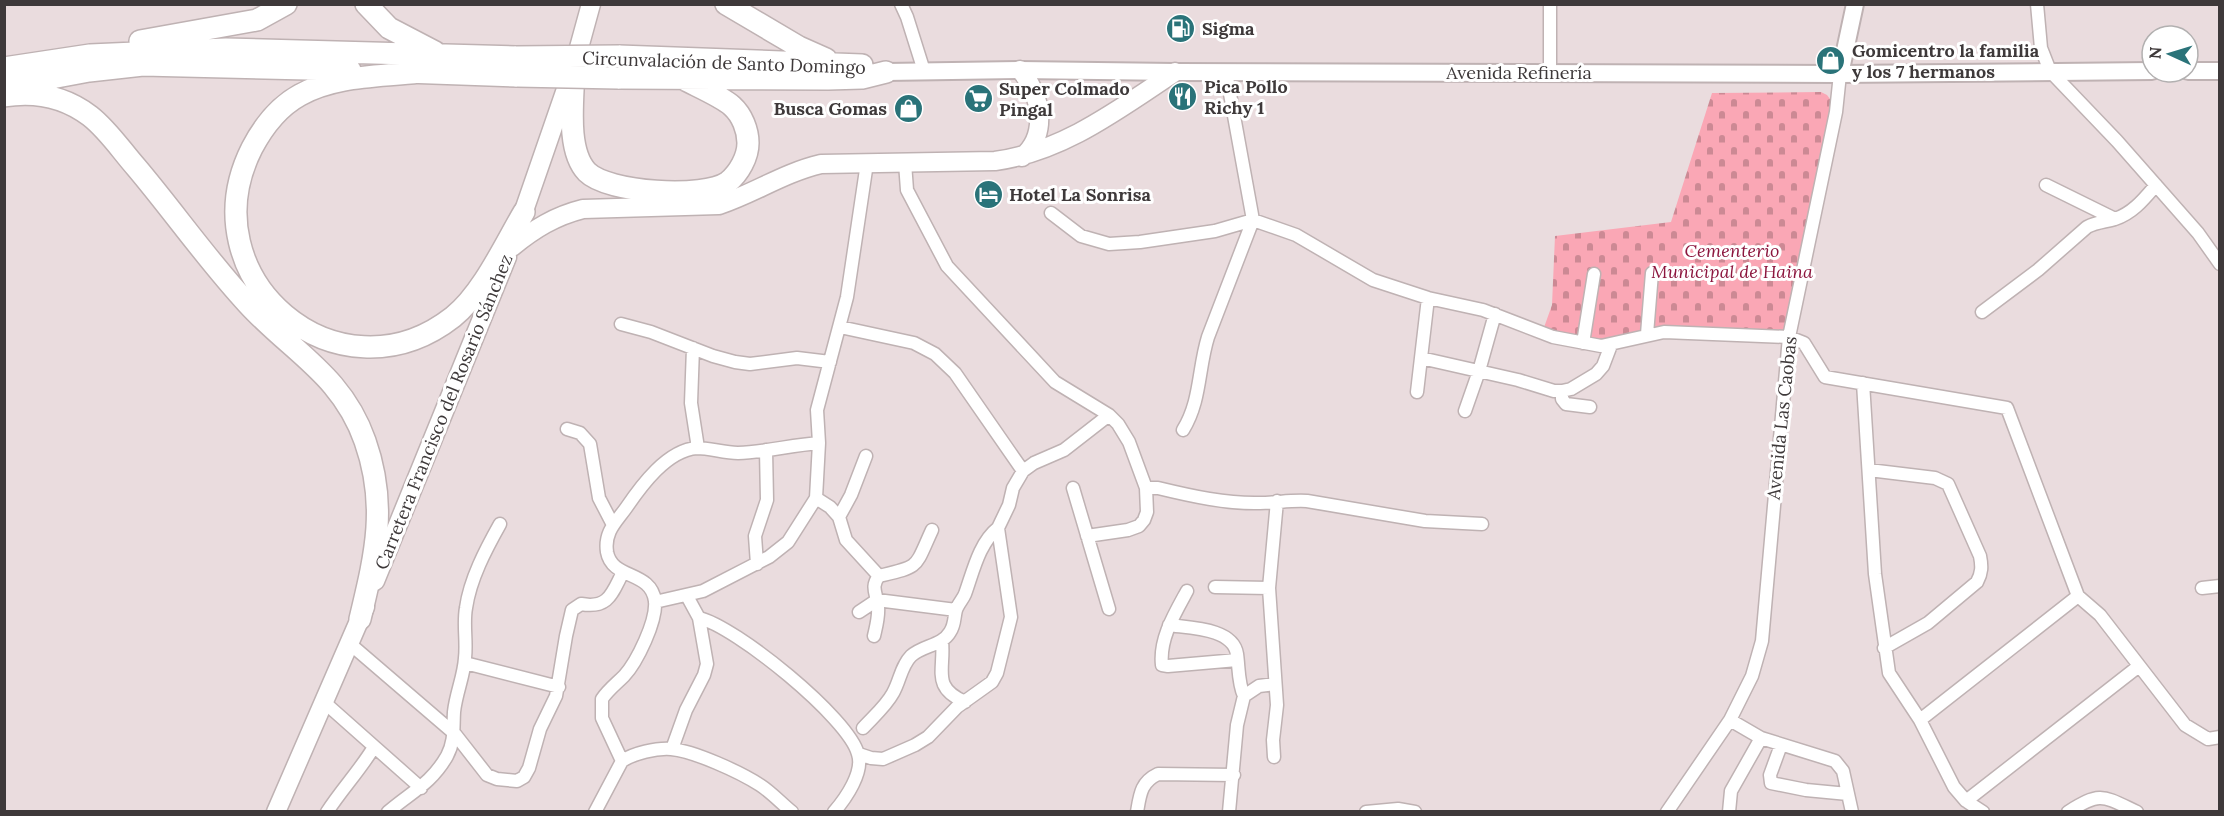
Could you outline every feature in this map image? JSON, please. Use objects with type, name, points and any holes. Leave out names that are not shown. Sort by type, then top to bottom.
[{"type":"highway","points":[[90,55],[110,44],[258,20],[286,4]]},
{"type":"highway","points":[[366,4],[389,28],[441,56]]},
{"type":"highway","points":[[726,4],[753,12],[799,47],[838,64]]},
{"type":"highway","name":"Circunvalación de Santo Domingo","points":[[4,68],[90,55],[226,49],[441,56],[618,78],[828,79],[862,78],[885,72]]},
{"type":"highway","name":"Circunvalación de Santo Domingo","points":[[4,87],[90,71],[143,65],[419,72],[517,66],[619,56],[860,65],[885,72]]},
{"type":"highway","points":[[574,66],[573,138],[577,154],[586,171],[598,180],[633,190],[710,189],[727,182],[742,165],[748,149],[748,132],[732,106],[680,78]]},
{"type":"highway","points":[[419,72],[343,79],[322,84],[298,96],[277,111],[259,133],[244,164],[237,193],[236,223],[241,252],[253,280],[269,302],[297,324],[322,338],[347,345],[375,347],[403,344],[432,331],[455,315],[491,269],[524,212]]},
{"type":"highway","points":[[4,96],[35,94],[55,98],[76,107],[91,117],[140,172],[248,303],[267,323],[319,368],[338,390],[365,440],[377,497],[378,528],[375,555],[360,620]]},
{"type":"main road","name":"Carretera Francisco del Rosario Sánchez","points":[[276,812],[360,620],[476,330],[512,247],[574,66],[591,4]]},
{"type":"main road","name":"Avenida Las Caobas","points":[[1840,74],[1856,4]]},
{"type":"main road","name":"Avenida Refinería","points":[[885,72],[1020,70],[1840,74],[2140,71]]},
{"type":"main road","points":[[1020,70],[1033,87],[1039,117],[1037,137],[1020,158]]},
{"type":"main road","points":[[2200,71],[2220,71]]},
{"type":"main road","points":[[512,247],[562,214],[583,209],[719,205],[737,199],[796,170],[821,164],[994,161],[1020,158],[1047,149],[1076,135],[1175,72]]},
{"type":"street","points":[[901,4],[924,71]]},
{"type":"street","points":[[1550,4],[1550,73]]},
{"type":"street","points":[[2037,4],[2041,48],[2050,71],[2156,185],[2198,233],[2220,264]]},
{"type":"street","points":[[1183,430],[1196,401],[1208,337],[1253,220],[1226,72]]},
{"type":"street","name":"Avenida Las Caobas","points":[[1667,812],[1730,720],[1752,676],[1761,641],[1789,337],[1836,112],[1840,74]]},
{"type":"street","points":[[905,163],[908,190],[947,266],[1055,382],[1109,416],[1124,431],[1146,488],[1147,512],[1139,526],[1128,530],[1087,536]]},
{"type":"street","points":[[655,602],[687,596],[722,582],[770,557],[788,542],[816,498],[819,443],[817,410],[852,273],[867,164]]},
{"type":"street","points":[[2046,184],[2115,219]]},
{"type":"street","points":[[1982,312],[2038,270],[2087,227],[2096,222],[2115,219],[2137,207],[2156,185]]},
{"type":"street","points":[[1051,213],[1081,236],[1109,244],[1215,231],[1253,220],[1296,235],[1373,280],[1428,298],[1483,310],[1553,337],[1583,343],[1611,345],[1647,334],[1664,332],[1789,337],[1804,343],[1825,377],[2007,408],[2078,596],[2100,615],[2185,725],[2208,739],[2220,737]]},
{"type":"street","points":[[1647,334],[1652,273]]},
{"type":"street","points":[[1583,343],[1594,274]]},
{"type":"street","points":[[1417,392],[1428,298]]},
{"type":"street","points":[[1465,411],[1495,314]]},
{"type":"street","points":[[621,324],[651,332],[713,356],[750,364],[797,358],[830,362]]},
{"type":"street","points":[[840,327],[914,343],[935,354],[955,373],[1023,471]]},
{"type":"street","points":[[1421,357],[1554,391],[1562,391],[1571,389],[1596,374],[1603,366],[1611,345]]},
{"type":"street","points":[[693,348],[691,403],[698,448]]},
{"type":"street","points":[[1863,383],[1875,574],[1889,673],[1920,720],[1954,788],[1966,801],[1983,812]]},
{"type":"street","points":[[1562,391],[1562,399],[1566,404],[1590,407]]},
{"type":"street","points":[[863,728],[890,699],[910,657],[917,651],[942,641],[950,633],[955,622],[956,610],[964,597],[981,551],[992,532],[998,528],[1009,505],[1013,488],[1023,471],[1064,450],[1109,416]]},
{"type":"street","points":[[567,429],[580,433],[590,444],[599,498],[612,523]]},
{"type":"street","points":[[622,761],[602,718],[602,699],[633,663],[649,629],[655,602],[651,590],[644,582],[632,574],[616,569],[610,562],[607,551],[612,523],[625,509],[638,489],[667,462],[684,450],[698,448],[736,453],[819,443]]},
{"type":"street","points":[[757,564],[756,536],[767,500],[766,450]]},
{"type":"street","points":[[838,517],[851,495],[866,456]]},
{"type":"street","points":[[1869,470],[1935,478],[1948,484],[1982,564],[1977,582],[1929,623],[1884,648]]},
{"type":"street","points":[[1073,488],[1109,609]]},
{"type":"street","points":[[1146,488],[1158,488],[1235,502],[1307,501],[1425,521],[1482,524]]},
{"type":"street","points":[[816,498],[830,507],[838,517],[846,540],[879,576]]},
{"type":"street","points":[[1274,757],[1273,740],[1277,705],[1269,588],[1277,501]]},
{"type":"street","points":[[388,812],[434,776],[446,757],[454,734],[454,712],[465,663],[465,622],[469,595],[486,549],[500,524]]},
{"type":"street","points":[[699,618],[721,626],[795,681],[839,722],[859,754],[871,759],[883,759],[928,737],[964,702],[985,688],[997,673],[1011,617],[998,528]]},
{"type":"street","points":[[874,636],[879,609],[873,591],[875,581],[879,576],[915,566],[932,530]]},
{"type":"street","points":[[349,643],[454,734],[487,775],[497,779],[517,781],[524,777],[529,768],[540,729],[559,687],[572,610],[581,603],[595,605],[608,600],[623,572]]},
{"type":"street","points":[[2202,588],[2220,586]]},
{"type":"street","points":[[1215,587],[1269,588]]},
{"type":"street","points":[[1187,591],[1169,625],[1161,657],[1162,664],[1168,666],[1237,660]]},
{"type":"street","points":[[672,749],[686,710],[704,675],[707,664],[699,618],[687,596]]},
{"type":"street","points":[[1920,720],[2078,596]]},
{"type":"street","points":[[859,612],[877,600],[956,610]]},
{"type":"street","points":[[1169,625],[1209,631],[1234,644],[1240,688],[1244,696],[1238,726],[1229,812]]},
{"type":"street","points":[[942,641],[940,670],[943,686],[952,696],[964,702]]},
{"type":"street","points":[[465,663],[559,687]]},
{"type":"street","points":[[1966,801],[2139,666]]},
{"type":"street","points":[[1244,696],[1259,686],[1275,684]]},
{"type":"street","points":[[324,702],[421,788]]},
{"type":"street","points":[[1730,720],[1761,738],[1835,761],[1843,771],[1852,812]]},
{"type":"street","points":[[1729,812],[1731,791],[1761,738]]},
{"type":"street","points":[[1781,745],[1770,775],[1771,783],[1806,790],[1848,794]]},
{"type":"street","points":[[327,812],[374,747]]},
{"type":"street","points":[[598,809],[622,761],[629,756],[660,749],[672,749],[728,768],[748,778],[762,786],[792,812]]},
{"type":"street","points":[[834,812],[850,791],[857,773],[859,754]]},
{"type":"street","points":[[1137,812],[1141,789],[1148,779],[1158,774],[1234,775]]},
{"type":"street","points":[[2068,812],[2089,799],[2106,797],[2137,812]]},
{"type":"street","points":[[1366,812],[1398,809],[1415,812]]},
{"type":"green space","name":"Cementerio Municipal de Haina","points":[[1821,92],[1827,95],[1833,103],[1789,337],[1664,332],[1611,345],[1542,333],[1552,305],[1555,236],[1671,222],[1712,93]]},
{"type":"place","name":"Sigma","points":[[1181,29]]},
{"type":"place","name":"Gomicentro la familia y los 7 hermanos","points":[[1831,61]]},
{"type":"place","name":"Pica Pollo Richy 1","points":[[1183,97]]},
{"type":"place","name":"Super Colmado Pingal","points":[[978,99]]},
{"type":"place","name":"Busca Gomas","points":[[908,109]]},
{"type":"place","name":"Hotel La Sonrisa","points":[[988,195]]}]
